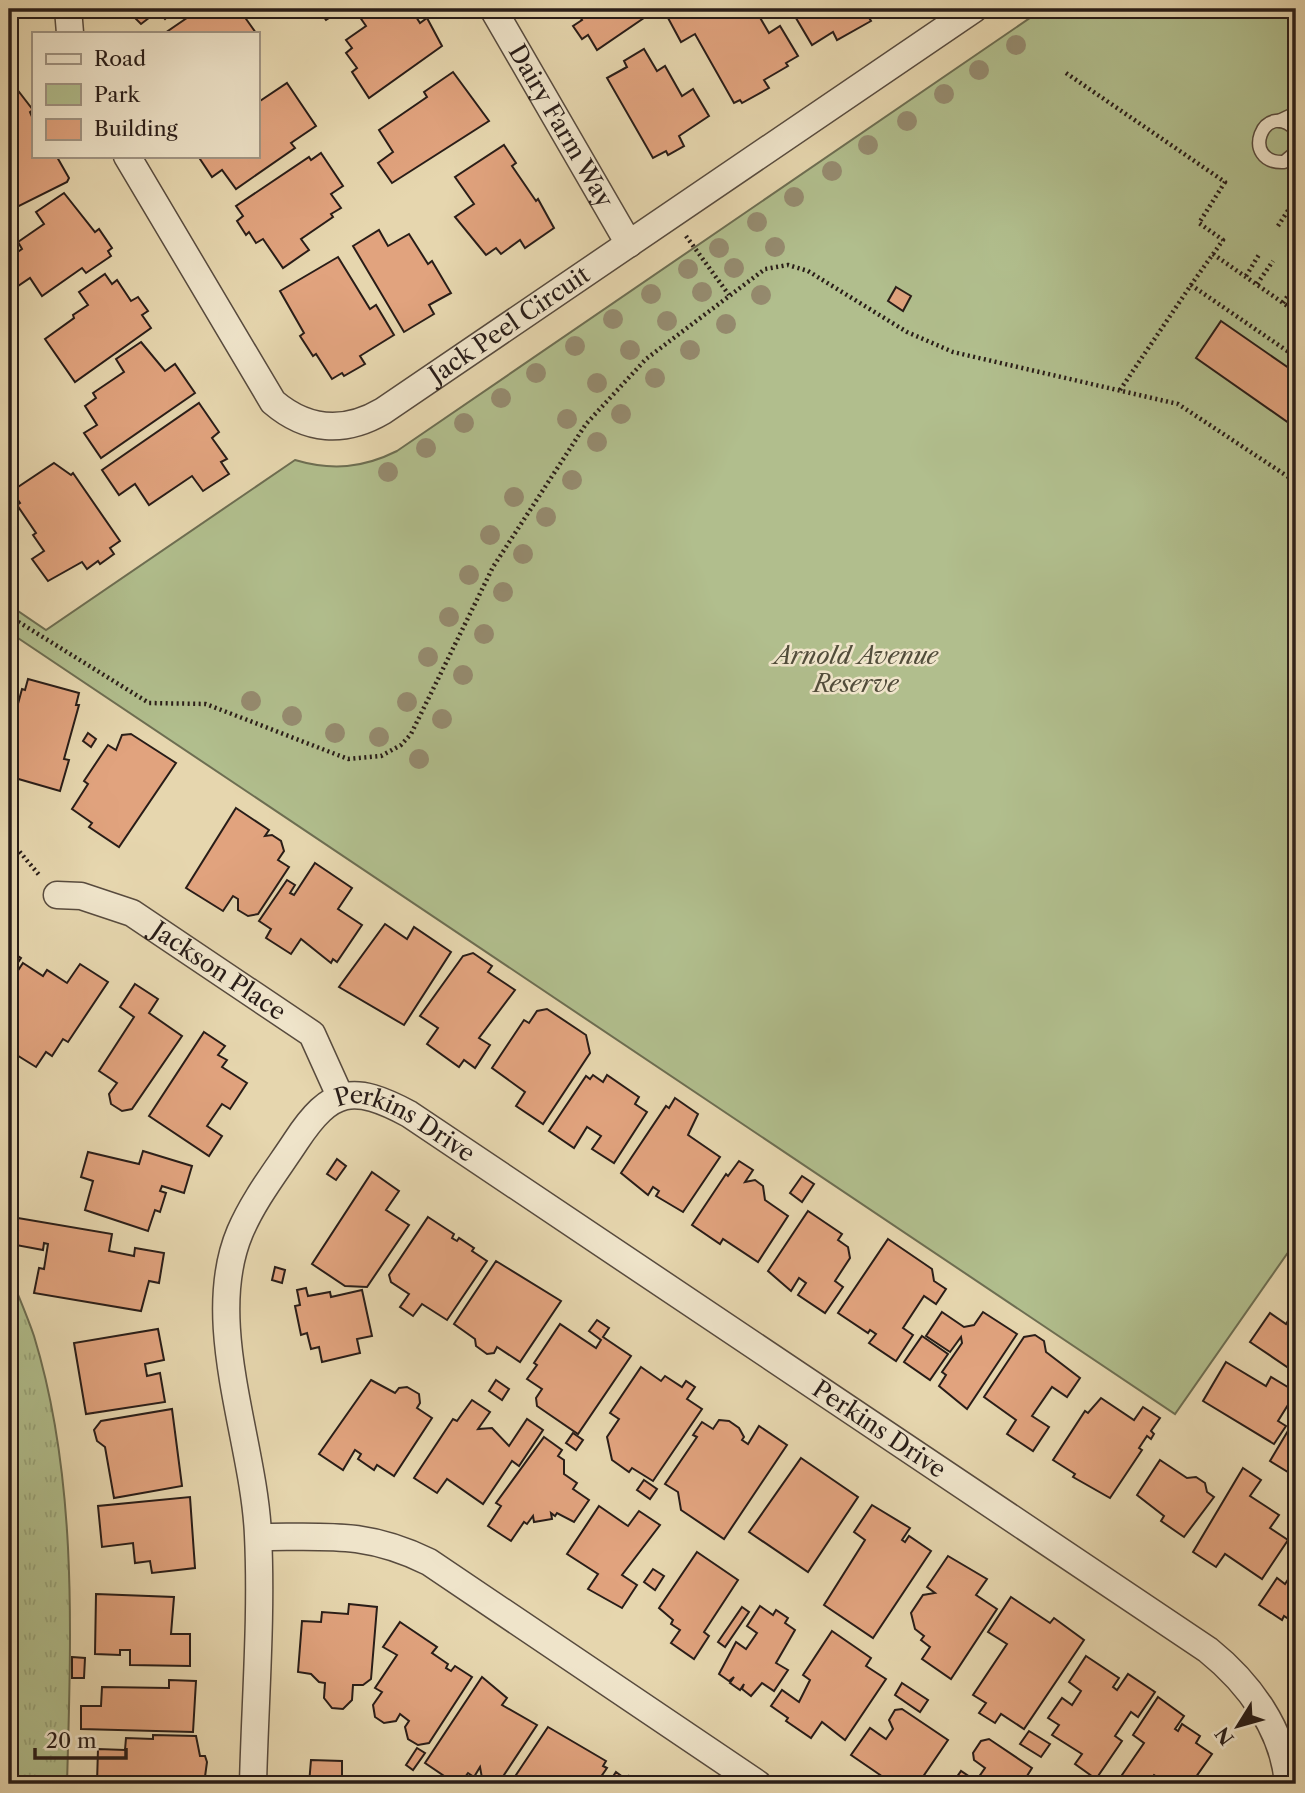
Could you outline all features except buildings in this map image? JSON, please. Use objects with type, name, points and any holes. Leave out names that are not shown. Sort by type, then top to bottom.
[{"type":"street","points":[[68,9],[70,32]]},
{"type":"street","name":"Dairy Farm Way","points":[[493,9],[629,244]]},
{"type":"street","name":"Jack Peel Circuit","points":[[128,158],[261,386],[288,415],[325,427],[355,424],[383,411],[629,244],[945,17],[974,9]]},
{"type":"street","name":"Jackson Place","points":[[57,895],[81,896],[132,914],[312,1034],[340,1096]]},
{"type":"street","name":"Perkins Drive","points":[[253,1784],[259,1537],[255,1483],[230,1352],[227,1303],[230,1265],[240,1232],[255,1203],[309,1122],[322,1107],[340,1096],[369,1096],[409,1114],[1208,1650],[1244,1682],[1258,1703],[1280,1749],[1288,1784]]},
{"type":"street","points":[[259,1537],[314,1535],[368,1539],[388,1543],[429,1562],[754,1783]]},
{"type":"lane","points":[[1296,113],[1263,128],[1258,140],[1262,152],[1278,162],[1290,159],[1296,152]]},
{"type":"lane","points":[[1279,121],[1296,130]]},
{"type":"path","points":[[1066,73],[1225,182],[1199,223],[1223,240],[1120,390]]},
{"type":"path","points":[[1278,226],[1296,198]]},
{"type":"path","points":[[680,229],[729,295]]},
{"type":"path","points":[[1245,276],[1260,253]]},
{"type":"path","points":[[1213,254],[1296,312]]},
{"type":"path","points":[[1257,284],[1273,261]]},
{"type":"path","points":[[9,616],[149,703],[206,704],[348,759],[381,756],[401,745],[411,734],[493,567],[586,424],[646,359],[765,269],[798,267],[907,332],[953,352],[1178,404],[1296,482]]},
{"type":"path","points":[[1283,303],[1296,284]]},
{"type":"path","points":[[1191,285],[1296,357]]},
{"type":"path","points":[[9,838],[57,895]]},
{"type":"path","points":[[1296,1153],[1289,1181],[1289,1194],[1296,1218]]},
{"type":"green space","name":"Arnold Avenue Reserve","points":[[1043,9],[1296,9],[1296,1241],[1175,1414],[9,632],[9,605],[46,630],[295,460],[322,466],[347,466],[372,461],[397,451]]},
{"type":"green space","points":[[9,1272],[34,1336],[48,1391],[65,1502],[70,1615],[67,1784],[9,1784]]}]
